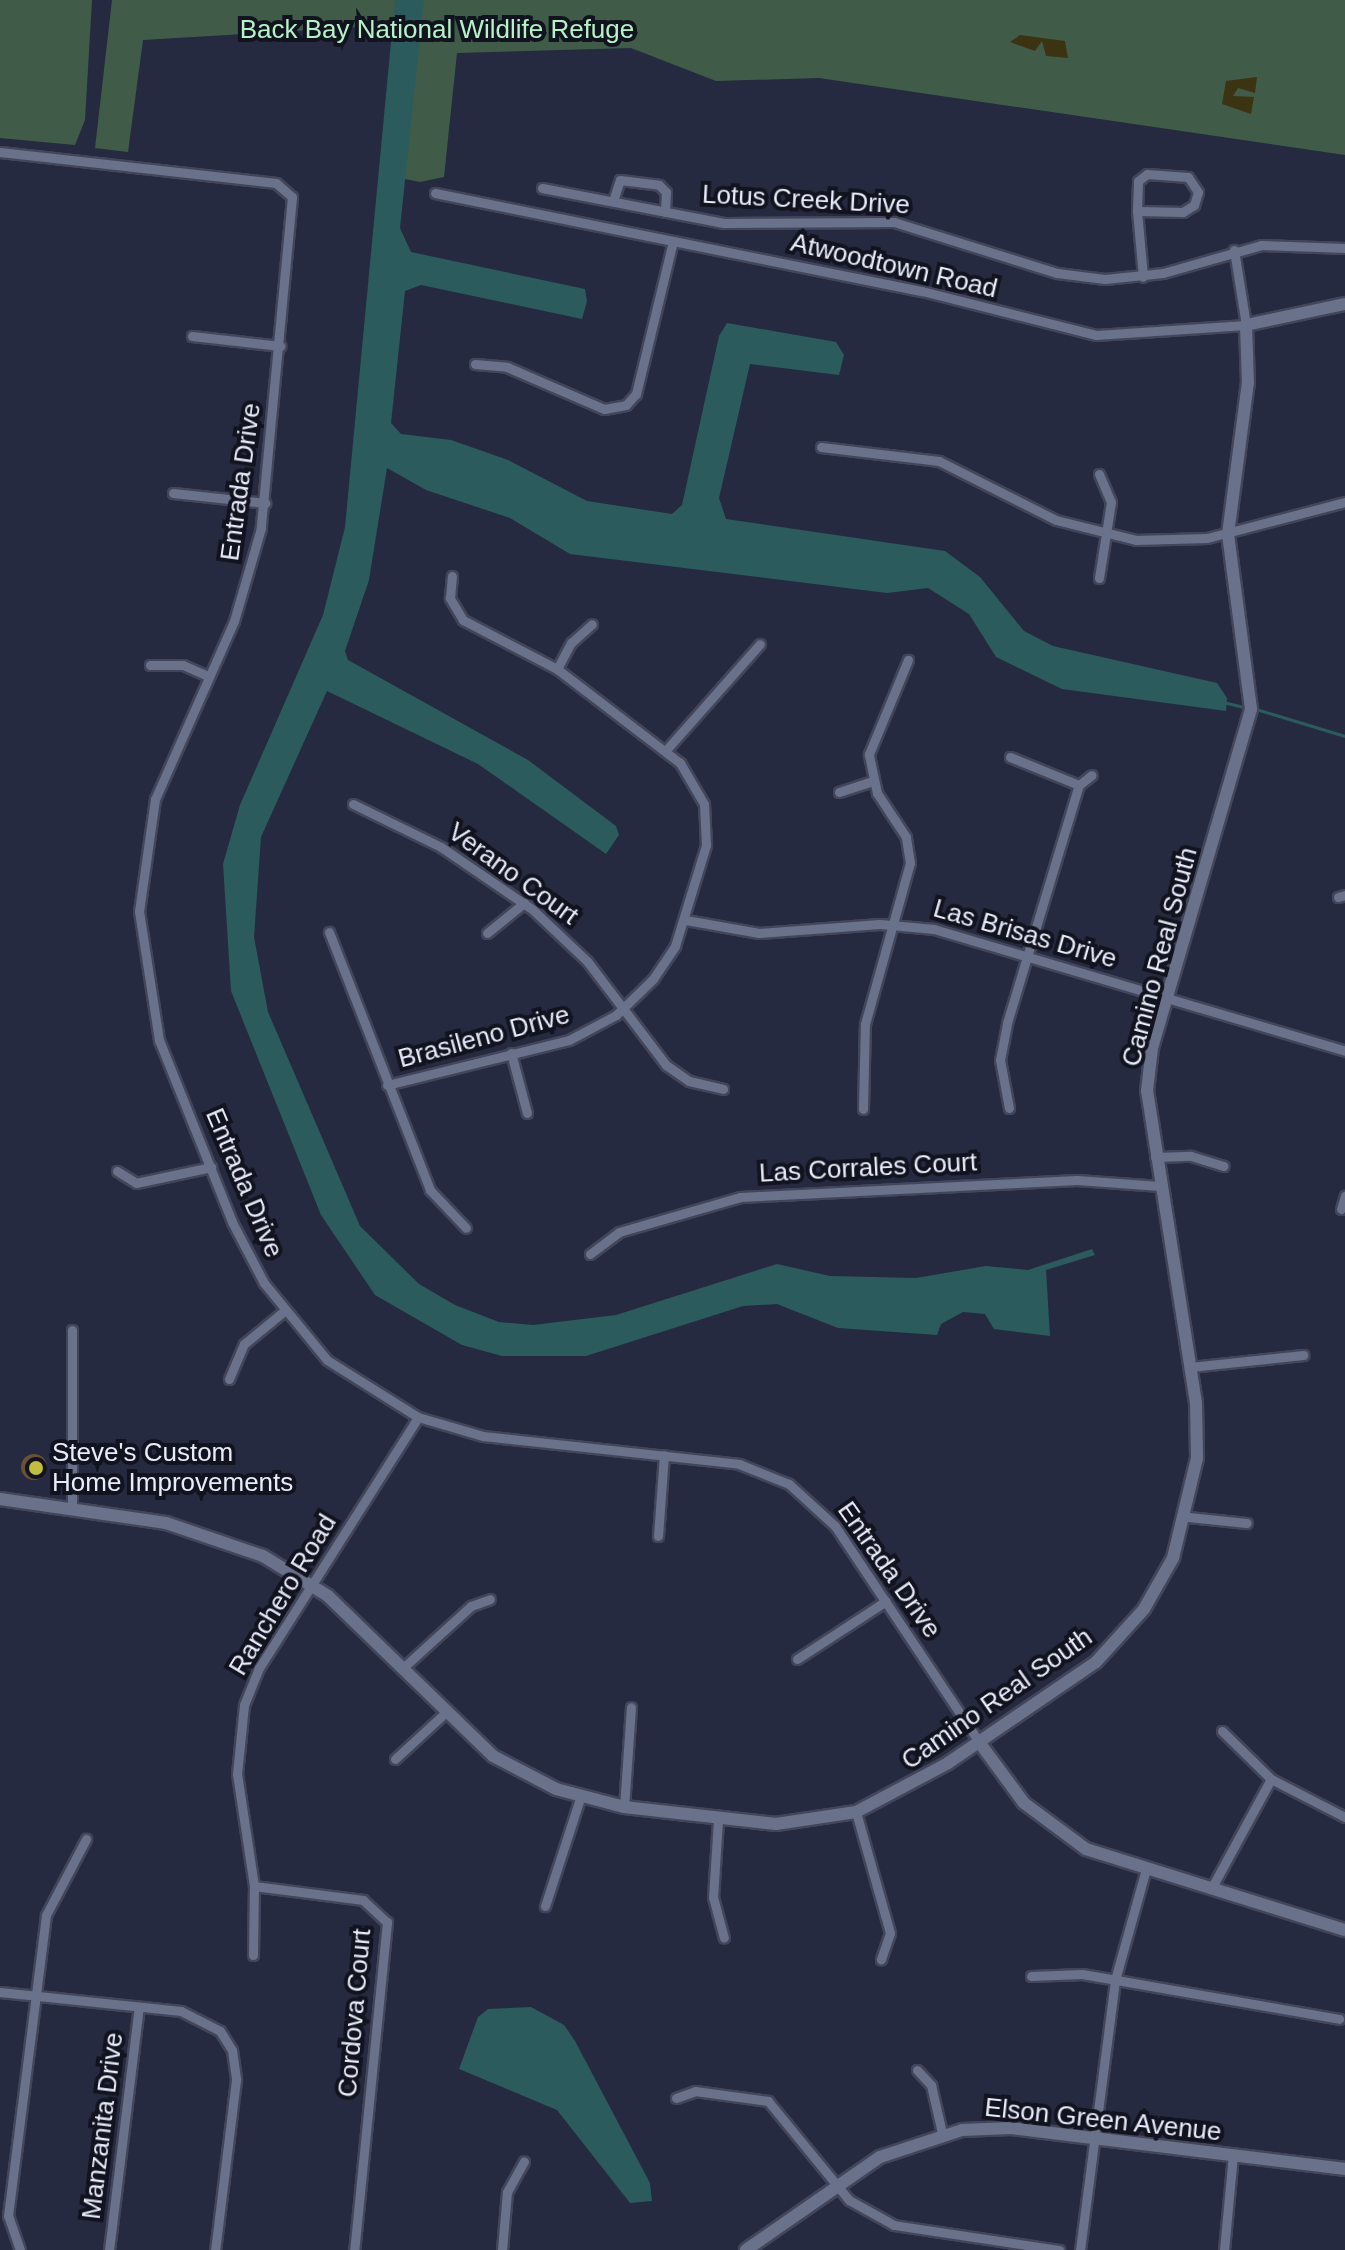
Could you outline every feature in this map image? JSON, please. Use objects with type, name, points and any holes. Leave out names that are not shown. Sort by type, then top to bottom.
[{"type":"street","name":"Entrada Drive","points":[[0,152],[283,186],[293,203],[265,503],[245,590],[155,799],[139,911],[159,1040],[247,1253],[283,1312],[327,1360],[418,1417],[483,1436],[739,1464],[789,1484],[835,1526],[1009,1787],[1054,1829],[1086,1849],[1345,1930]]},
{"type":"street","points":[[1137,211],[1189,210],[1197,186],[1182,175],[1143,174],[1137,211],[1143,277]]},
{"type":"street","points":[[613,201],[620,180],[659,185],[667,197],[665,212]]},
{"type":"street","name":"Lotus Creek Drive","points":[[542,188],[665,212],[754,225],[894,222],[1057,273],[1143,277],[1234,250],[1273,244],[1345,248]]},
{"type":"street","name":"Atwoodtown Road","points":[[435,193],[922,291],[1071,332],[1159,335],[1246,325],[1345,304]]},
{"type":"street","points":[[475,364],[507,367],[604,409],[626,405],[636,394],[673,241]]},
{"type":"street","name":"Camino Real South","points":[[0,1499],[198,1531],[263,1556],[313,1585],[405,1666],[445,1713],[515,1770],[580,1798],[718,1820],[776,1824],[856,1812],[979,1742],[1072,1680],[1123,1636],[1161,1582],[1188,1517],[1198,1431],[1155,1157],[1148,1078],[1167,997],[1249,730],[1250,668],[1228,534],[1248,383],[1246,325],[1234,250]]},
{"type":"street","points":[[192,336],[280,346]]},
{"type":"street","points":[[821,447],[939,461],[1056,520],[1106,535],[1163,541],[1228,534],[1345,502]]},
{"type":"street","points":[[1099,474],[1110,493],[1099,578]]},
{"type":"street","points":[[173,493],[265,503]]},
{"type":"street","name":"Brasileno Drive","points":[[387,1085],[569,1040],[622,1010],[666,961],[686,920],[706,845],[707,817],[699,791],[667,749],[557,669],[463,620],[450,598],[452,576]]},
{"type":"street","points":[[557,669],[571,643],[592,624]]},
{"type":"street","points":[[667,749],[760,644]]},
{"type":"street","points":[[863,1109],[865,1024],[910,850],[873,781],[872,737],[904,679],[908,660]]},
{"type":"street","points":[[150,665],[183,665],[208,676]]},
{"type":"street","points":[[1010,757],[1079,785]]},
{"type":"street","points":[[1009,1108],[1001,1053],[1079,785],[1092,775]]},
{"type":"street","points":[[839,792],[873,781]]},
{"type":"street","name":"Verano Court","points":[[353,804],[441,847],[524,903],[571,943],[622,1010],[680,1076],[723,1089]]},
{"type":"street","points":[[487,933],[524,903]]},
{"type":"street","name":"Las Brisas Drive","points":[[686,920],[778,934],[892,924],[1027,956],[1345,1051]]},
{"type":"street","points":[[329,932],[430,1190],[466,1228]]},
{"type":"street","points":[[511,1053],[527,1113]]},
{"type":"street","points":[[1155,1157],[1191,1156],[1223,1166]]},
{"type":"street","points":[[117,1171],[136,1183],[211,1167]]},
{"type":"street","name":"Las Corrales Court","points":[[590,1254],[619,1232],[740,1197],[1077,1180],[1160,1186]]},
{"type":"street","points":[[1341,1209],[1345,1196]]},
{"type":"street","points":[[229,1379],[244,1344],[283,1312]]},
{"type":"street","points":[[72,1330],[72,1510]]},
{"type":"street","points":[[1190,1367],[1303,1355]]},
{"type":"street","name":"Ranchero Road","points":[[253,1955],[254,1886],[239,1808],[239,1725],[259,1668],[418,1417]]},
{"type":"street","points":[[658,1536],[664,1455]]},
{"type":"street","points":[[1188,1517],[1247,1523]]},
{"type":"street","points":[[405,1666],[471,1606],[490,1599]]},
{"type":"street","points":[[797,1659],[886,1601]]},
{"type":"street","points":[[624,1807],[631,1707]]},
{"type":"street","points":[[395,1759],[445,1713]]},
{"type":"street","points":[[1222,1731],[1271,1779],[1345,1817]]},
{"type":"street","points":[[1211,1889],[1271,1779]]},
{"type":"street","points":[[545,1906],[580,1798]]},
{"type":"street","points":[[856,1812],[890,1933],[881,1959]]},
{"type":"street","points":[[718,1820],[713,1897],[724,1938]]},
{"type":"street","points":[[20,2250],[8,2216],[49,1905],[86,1839]]},
{"type":"street","points":[[1080,2250],[1115,1980],[1146,1869]]},
{"type":"street","name":"Cordova Court","points":[[254,1886],[363,1900],[387,1922],[354,2250]]},
{"type":"street","points":[[1031,1976],[1115,1980],[1339,2019]]},
{"type":"street","points":[[0,1992],[139,2007],[204,2018],[220,2031],[235,2059],[215,2250]]},
{"type":"street","name":"Manzanita Drive","points":[[109,2250],[139,2007]]},
{"type":"street","points":[[917,2070],[931,2085],[942,2133]]},
{"type":"street","points":[[676,2098],[695,2091],[768,2101],[836,2186],[863,2210],[894,2225],[1059,2250]]},
{"type":"street","name":"Elson Green Avenue","points":[[746,2250],[880,2157],[942,2133],[989,2127],[1345,2169]]},
{"type":"street","points":[[1224,2250],[1233,2155]]},
{"type":"street","points":[[502,2250],[510,2182],[524,2161]]},
{"type":"green space","points":[[0,0],[92,0],[85,120],[75,145],[0,138]]},
{"type":"green space","name":"Back Bay National Wildlife Refuge","points":[[112,0],[1345,0],[1345,155],[819,78],[716,81],[631,48],[457,53],[444,177],[420,182],[395,177],[393,18],[393,25],[143,40],[128,152],[95,148]]},
{"type":"sand","points":[[1020,35],[1065,41],[1068,58],[1046,56],[1042,41],[1035,51],[1010,42]]},
{"type":"sand","points":[[1257,77],[1255,93],[1238,88],[1233,96],[1254,97],[1251,114],[1222,104],[1226,81]]},
{"type":"shaded area","points":[[395,0],[424,0],[400,228],[411,252],[585,289],[587,301],[582,319],[421,285],[405,291],[391,423],[401,434],[451,440],[508,460],[587,501],[672,514],[682,505],[719,336],[727,323],[836,342],[844,355],[839,375],[750,364],[719,498],[726,519],[945,551],[980,577],[1024,631],[1053,646],[1217,683],[1227,698],[1226,711],[1062,689],[996,657],[969,614],[928,588],[887,593],[570,554],[510,518],[426,490],[387,468],[369,580],[345,651],[348,660],[528,760],[616,826],[619,835],[606,854],[478,764],[327,691],[261,837],[254,937],[268,1012],[360,1226],[419,1284],[455,1305],[499,1322],[533,1325],[616,1315],[777,1264],[830,1276],[916,1278],[986,1266],[1028,1270],[1092,1249],[1095,1255],[1046,1270],[1050,1336],[994,1329],[985,1314],[963,1312],[941,1324],[937,1335],[838,1328],[777,1304],[743,1306],[586,1356],[502,1356],[462,1345],[375,1295],[321,1215],[231,991],[223,864],[240,805],[323,615],[345,527]]},
{"type":"shaded area","points":[[531,2007],[564,2025],[575,2041],[650,2183],[652,2201],[630,2203],[557,2110],[459,2069],[478,2017],[488,2009]]},
{"type":"building","name":"Steve's Custom Home Improvements","points":[[34,1454],[43,1458],[47,1467],[43,1476],[34,1480],[25,1476],[21,1467],[25,1458]]},
{"type":"waterway","points":[[1223,702],[1243,707]]},
{"type":"waterway","points":[[1259,710],[1345,736]]},
{"type":"place","name":"Steve's Custom Home Improvements","points":[[36,1468]]}]
